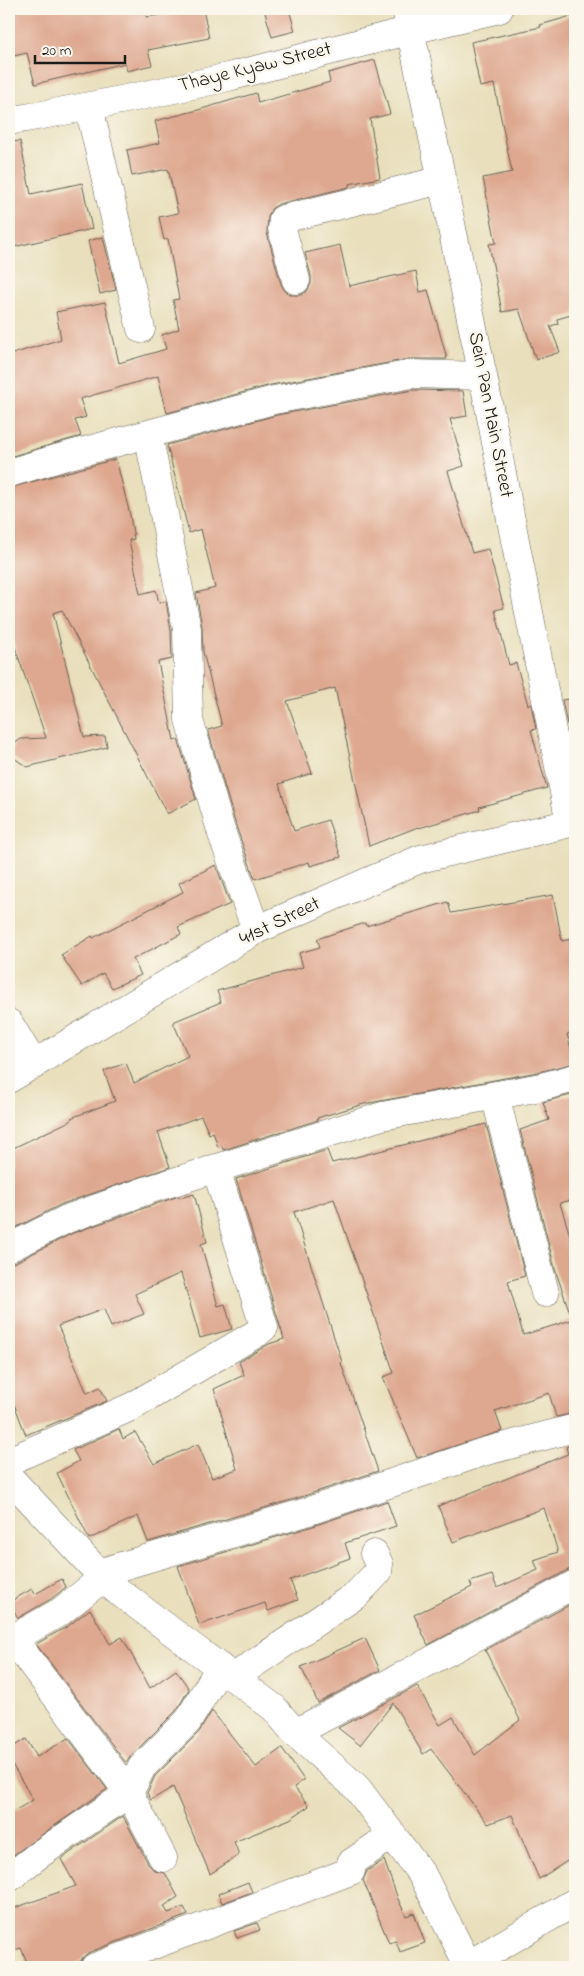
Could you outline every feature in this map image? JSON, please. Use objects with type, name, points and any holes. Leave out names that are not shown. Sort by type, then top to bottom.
[{"type":"street","name":"Thaye Kyaw Street","points":[[9,121],[89,107],[226,77],[408,19],[499,9]]},
{"type":"street","name":"Sein Pan Main Street","points":[[408,19],[483,376],[573,822]]},
{"type":"street","points":[[89,107],[141,329]]},
{"type":"street","points":[[296,280],[282,229],[283,219],[442,180]]},
{"type":"street","points":[[9,474],[59,458],[274,400],[412,374],[483,376]]},
{"type":"street","points":[[148,434],[187,629],[189,720],[222,834],[256,930]]},
{"type":"street","name":"41st Street","points":[[9,1080],[256,930],[420,859],[573,822]]},
{"type":"street","points":[[9,1023],[34,1065]]},
{"type":"street","points":[[9,1248],[67,1219],[216,1168],[382,1116],[541,1087],[575,1078]]},
{"type":"street","points":[[495,1096],[544,1293]]},
{"type":"street","points":[[9,1461],[133,1406],[262,1330],[264,1322],[216,1168]]},
{"type":"street","points":[[163,1858],[129,1793],[11,1640],[60,1612],[100,1575],[303,1513],[483,1452],[575,1428]]},
{"type":"street","points":[[9,1478],[100,1575],[280,1712],[295,1733],[357,1788],[423,1876],[468,1966],[575,1902]]},
{"type":"street","points":[[9,1878],[37,1856],[129,1793],[142,1768],[188,1722],[227,1672],[356,1595],[378,1572],[379,1564],[374,1554]]},
{"type":"street","points":[[295,1733],[575,1584]]},
{"type":"street","points":[[95,1967],[351,1871],[350,1863],[392,1835]]},
{"type":"building","points":[[9,9],[144,9],[146,17],[203,9],[209,38],[148,50],[152,65],[127,71],[125,63],[35,84],[27,53],[9,57]]},
{"type":"building","points":[[264,9],[289,9],[295,31],[272,37]]},
{"type":"building","points":[[575,15],[575,314],[557,319],[558,324],[550,326],[560,352],[536,360],[519,309],[502,312],[489,244],[496,243],[483,178],[512,172],[494,84],[480,87],[471,42],[541,27],[540,25]]},
{"type":"building","points":[[375,60],[390,114],[370,119],[380,178],[349,184],[349,187],[279,204],[272,208],[268,217],[267,233],[281,284],[285,291],[292,295],[301,295],[307,291],[311,284],[311,276],[305,253],[340,245],[349,286],[416,271],[420,292],[428,290],[447,359],[409,359],[271,385],[167,413],[158,376],[80,399],[86,417],[75,420],[81,436],[9,457],[9,355],[61,339],[56,312],[105,302],[119,363],[166,349],[162,335],[179,329],[173,300],[179,299],[168,239],[164,240],[159,217],[178,213],[168,169],[132,176],[127,150],[160,143],[155,121],[256,93],[258,103],[330,82],[328,73]]},
{"type":"building","points":[[20,141],[31,194],[82,183],[92,229],[9,248],[9,142]]},
{"type":"building","points":[[103,237],[116,290],[100,294],[88,241]]},
{"type":"building","points":[[413,390],[463,391],[467,416],[450,419],[464,466],[448,471],[472,553],[488,549],[504,608],[495,610],[509,665],[516,663],[528,705],[531,704],[536,729],[531,730],[547,788],[479,807],[480,810],[418,827],[369,846],[335,688],[287,701],[312,773],[279,784],[294,831],[328,820],[341,857],[310,866],[309,862],[255,879],[237,829],[208,730],[222,726],[203,652],[202,626],[196,593],[215,588],[201,529],[189,533],[167,445],[277,415]]},
{"type":"building","points":[[116,459],[130,515],[134,539],[129,540],[140,594],[156,590],[159,603],[166,601],[171,631],[172,659],[158,662],[174,740],[178,739],[196,799],[167,814],[62,610],[53,613],[84,737],[105,736],[107,747],[27,767],[14,758],[12,751],[14,744],[21,739],[46,738],[9,630],[9,488]]},
{"type":"building","points":[[575,698],[575,722],[567,724],[562,700]]},
{"type":"building","points":[[216,865],[230,904],[178,927],[181,934],[133,959],[141,975],[112,988],[103,973],[82,986],[61,955],[92,936],[93,938],[183,892],[179,883]]},
{"type":"building","points":[[553,895],[562,941],[575,938],[575,1032],[567,1034],[575,1063],[538,1072],[364,1104],[223,1150],[222,1146],[218,1147],[213,1132],[209,1134],[201,1116],[158,1132],[170,1167],[62,1204],[9,1231],[9,1150],[72,1120],[71,1118],[115,1101],[104,1071],[126,1063],[134,1083],[188,1056],[173,1022],[221,1002],[217,991],[303,967],[299,953],[320,947],[317,939],[365,923],[366,926],[448,902],[451,913]]},
{"type":"building","points":[[575,1094],[575,1199],[560,1203],[575,1252],[575,1315],[571,1316],[555,1269],[520,1130],[549,1120],[543,1102]]},
{"type":"building","points":[[486,1124],[525,1276],[508,1281],[523,1335],[575,1319],[575,1413],[556,1417],[549,1393],[495,1411],[502,1431],[417,1458],[383,1377],[394,1373],[334,1199],[294,1212],[341,1363],[378,1471],[298,1498],[148,1542],[138,1516],[89,1539],[57,1473],[79,1461],[73,1450],[119,1429],[123,1439],[135,1432],[154,1464],[198,1444],[212,1478],[237,1469],[214,1389],[244,1375],[239,1362],[269,1344],[284,1339],[236,1179],[327,1150],[332,1163]]},
{"type":"building","points":[[194,1194],[207,1242],[201,1244],[218,1306],[225,1304],[232,1329],[200,1338],[181,1273],[135,1294],[144,1314],[111,1327],[104,1309],[58,1326],[87,1393],[100,1387],[107,1401],[26,1435],[9,1391],[9,1264],[73,1233],[179,1196],[180,1198]]},
{"type":"building","points":[[575,1444],[575,1568],[428,1645],[414,1615],[472,1587],[470,1582],[492,1575],[497,1588],[538,1570],[534,1560],[558,1552],[544,1508],[453,1542],[438,1506],[568,1454],[566,1447]]},
{"type":"building","points":[[387,1501],[396,1526],[345,1543],[350,1558],[290,1580],[298,1600],[268,1611],[265,1603],[199,1625],[178,1566],[307,1528]]},
{"type":"building","points":[[62,1579],[66,1587],[51,1599],[18,1618],[9,1602],[32,1589],[35,1594]]},
{"type":"building","points":[[575,1602],[575,1856],[539,1879],[512,1815],[488,1824],[431,1749],[423,1754],[393,1703],[360,1745],[338,1728],[417,1686],[440,1725],[453,1717],[475,1755],[520,1720],[485,1650]]},
{"type":"building","points":[[90,1609],[110,1644],[122,1637],[150,1688],[176,1670],[189,1689],[176,1711],[126,1763],[36,1644],[68,1626]]},
{"type":"building","points":[[365,1638],[380,1670],[318,1703],[301,1667]]},
{"type":"building","points":[[212,1711],[256,1767],[282,1748],[304,1780],[294,1787],[309,1806],[290,1819],[234,1842],[239,1855],[210,1874],[173,1787],[151,1800],[147,1793],[155,1776],[199,1732]]},
{"type":"building","points":[[68,1738],[107,1789],[9,1858],[9,1814],[33,1800],[9,1759],[9,1749],[26,1739],[37,1757]]},
{"type":"building","points":[[123,1816],[149,1865],[155,1871],[165,1873],[178,1897],[164,1906],[168,1913],[184,1907],[188,1915],[90,1952],[81,1961],[64,1967],[29,1967],[21,1948],[9,1952],[9,1910],[76,1886],[61,1859]]},
{"type":"building","points":[[384,1860],[406,1916],[414,1913],[425,1943],[400,1952],[396,1941],[389,1943],[363,1880],[367,1871]]},
{"type":"building","points":[[248,1882],[252,1892],[222,1903],[218,1894]]},
{"type":"building","points":[[257,1923],[260,1930],[237,1938],[234,1931]]}]
